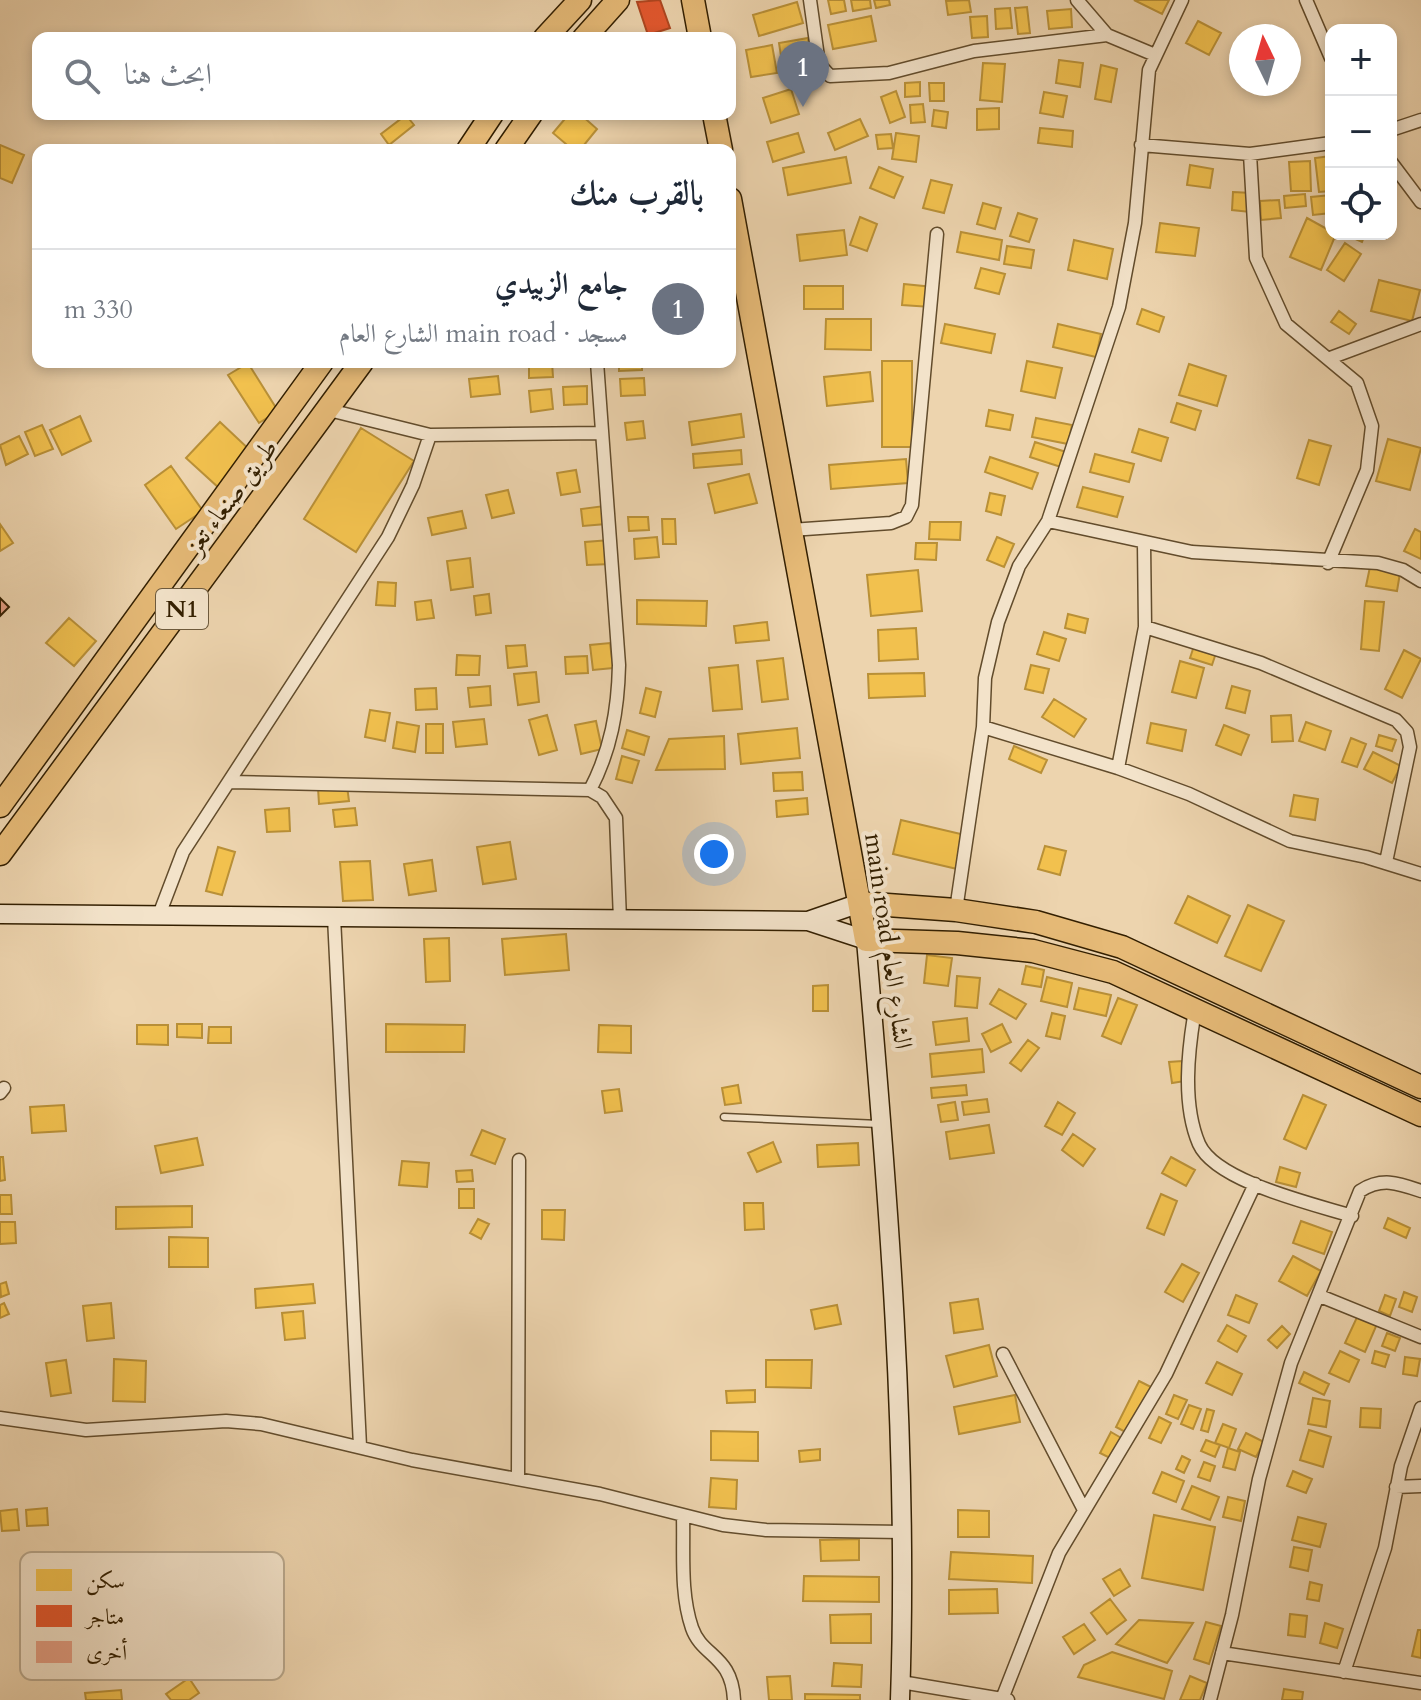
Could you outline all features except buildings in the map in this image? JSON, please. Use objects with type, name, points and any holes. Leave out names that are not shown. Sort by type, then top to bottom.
[{"type":"highway","points":[[551,32],[580,0]]},
{"type":"highway","points":[[589,32],[618,0]]},
{"type":"highway","points":[[693,0],[699,32]]},
{"type":"highway","points":[[472,144],[488,120]]},
{"type":"highway","points":[[510,144],[527,120]]},
{"type":"highway","points":[[715,120],[720,144]]},
{"type":"highway","name":"main road الشارع العام","points":[[736,232],[866,940]]},
{"type":"highway","name":"طريق صنعاء تعز","points":[[0,806],[318,368]]},
{"type":"highway","name":"طريق صنعاء تعز","points":[[0,854],[358,368]]},
{"type":"highway","points":[[860,903],[956,910],[1036,922],[1122,947],[1421,1087]]},
{"type":"highway","points":[[866,940],[957,943],[1033,951],[1113,972],[1421,1115]]},
{"type":"highway","points":[[1113,972],[1122,947]]},
{"type":"highway","points":[[1330,1072],[1338,1049]]},
{"type":"main road","points":[[808,921],[860,903]]},
{"type":"main road","points":[[0,914],[808,921],[866,940]]},
{"type":"main road","name":"main road الشارع العام","points":[[866,940],[882,1124],[903,1532],[901,1691]]},
{"type":"street","points":[[810,0],[819,64],[830,76],[889,73],[974,51],[1107,35]]},
{"type":"street","points":[[1077,0],[1107,35],[1155,55]]},
{"type":"street","points":[[956,910],[983,727],[985,678],[998,622],[1019,566],[1048,521],[1119,307],[1135,223],[1149,70],[1182,0]]},
{"type":"street","points":[[1306,0],[1325,44]]},
{"type":"street","points":[[1397,128],[1421,120]]},
{"type":"street","points":[[1141,145],[1250,154],[1325,144]]},
{"type":"street","points":[[1250,154],[1256,258],[1286,324],[1357,383],[1372,426],[1367,470],[1328,563]]},
{"type":"street","points":[[1396,168],[1421,202]]},
{"type":"street","points":[[791,530],[891,523],[906,517],[912,505],[937,234]]},
{"type":"street","points":[[1330,358],[1421,324]]},
{"type":"street","points":[[590,790],[605,762],[618,710],[619,665],[597,368]]},
{"type":"street","points":[[329,410],[430,435],[601,433]]},
{"type":"street","points":[[159,915],[183,852],[388,537],[413,485],[430,435]]},
{"type":"street","points":[[1048,521],[1192,552],[1328,563],[1378,563],[1403,570],[1421,581]]},
{"type":"street","points":[[1118,768],[1145,627],[1144,543]]},
{"type":"street","points":[[1145,627],[1261,663],[1396,720],[1407,732],[1410,747],[1386,862]]},
{"type":"street","points":[[983,727],[1118,768],[1189,794],[1290,841],[1386,862],[1421,874]]},
{"type":"street","points":[[230,782],[590,790],[602,797],[616,818],[620,920]]},
{"type":"street","points":[[334,917],[360,1446]]},
{"type":"street","points":[[1195,1010],[1190,1041],[1189,1102],[1200,1146],[1223,1169],[1255,1184],[1352,1216]]},
{"type":"street","points":[[518,1477],[519,1160]]},
{"type":"street","points":[[1210,1700],[1259,1479],[1291,1363],[1360,1191],[1374,1183],[1394,1182],[1421,1191]]},
{"type":"street","points":[[901,1691],[1006,1699],[1059,1553],[1083,1508],[1130,1439],[1166,1374],[1255,1184]]},
{"type":"street","points":[[1320,1296],[1421,1337]]},
{"type":"street","points":[[1003,1354],[1083,1508]]},
{"type":"street","points":[[1344,1672],[1385,1548],[1396,1487],[1421,1408]]},
{"type":"street","points":[[0,1418],[86,1430],[238,1422],[360,1446],[412,1460],[518,1477],[683,1516],[766,1530],[903,1532]]},
{"type":"street","points":[[1396,1487],[1421,1486]]},
{"type":"street","points":[[683,1516],[685,1604],[693,1632],[723,1662],[733,1687],[734,1700]]},
{"type":"street","points":[[1222,1653],[1421,1683]]},
{"type":"lane","points":[[724,1117],[882,1124]]},
{"type":"place","name":"جامع الزبيدي","points":[[803,107]]}]
